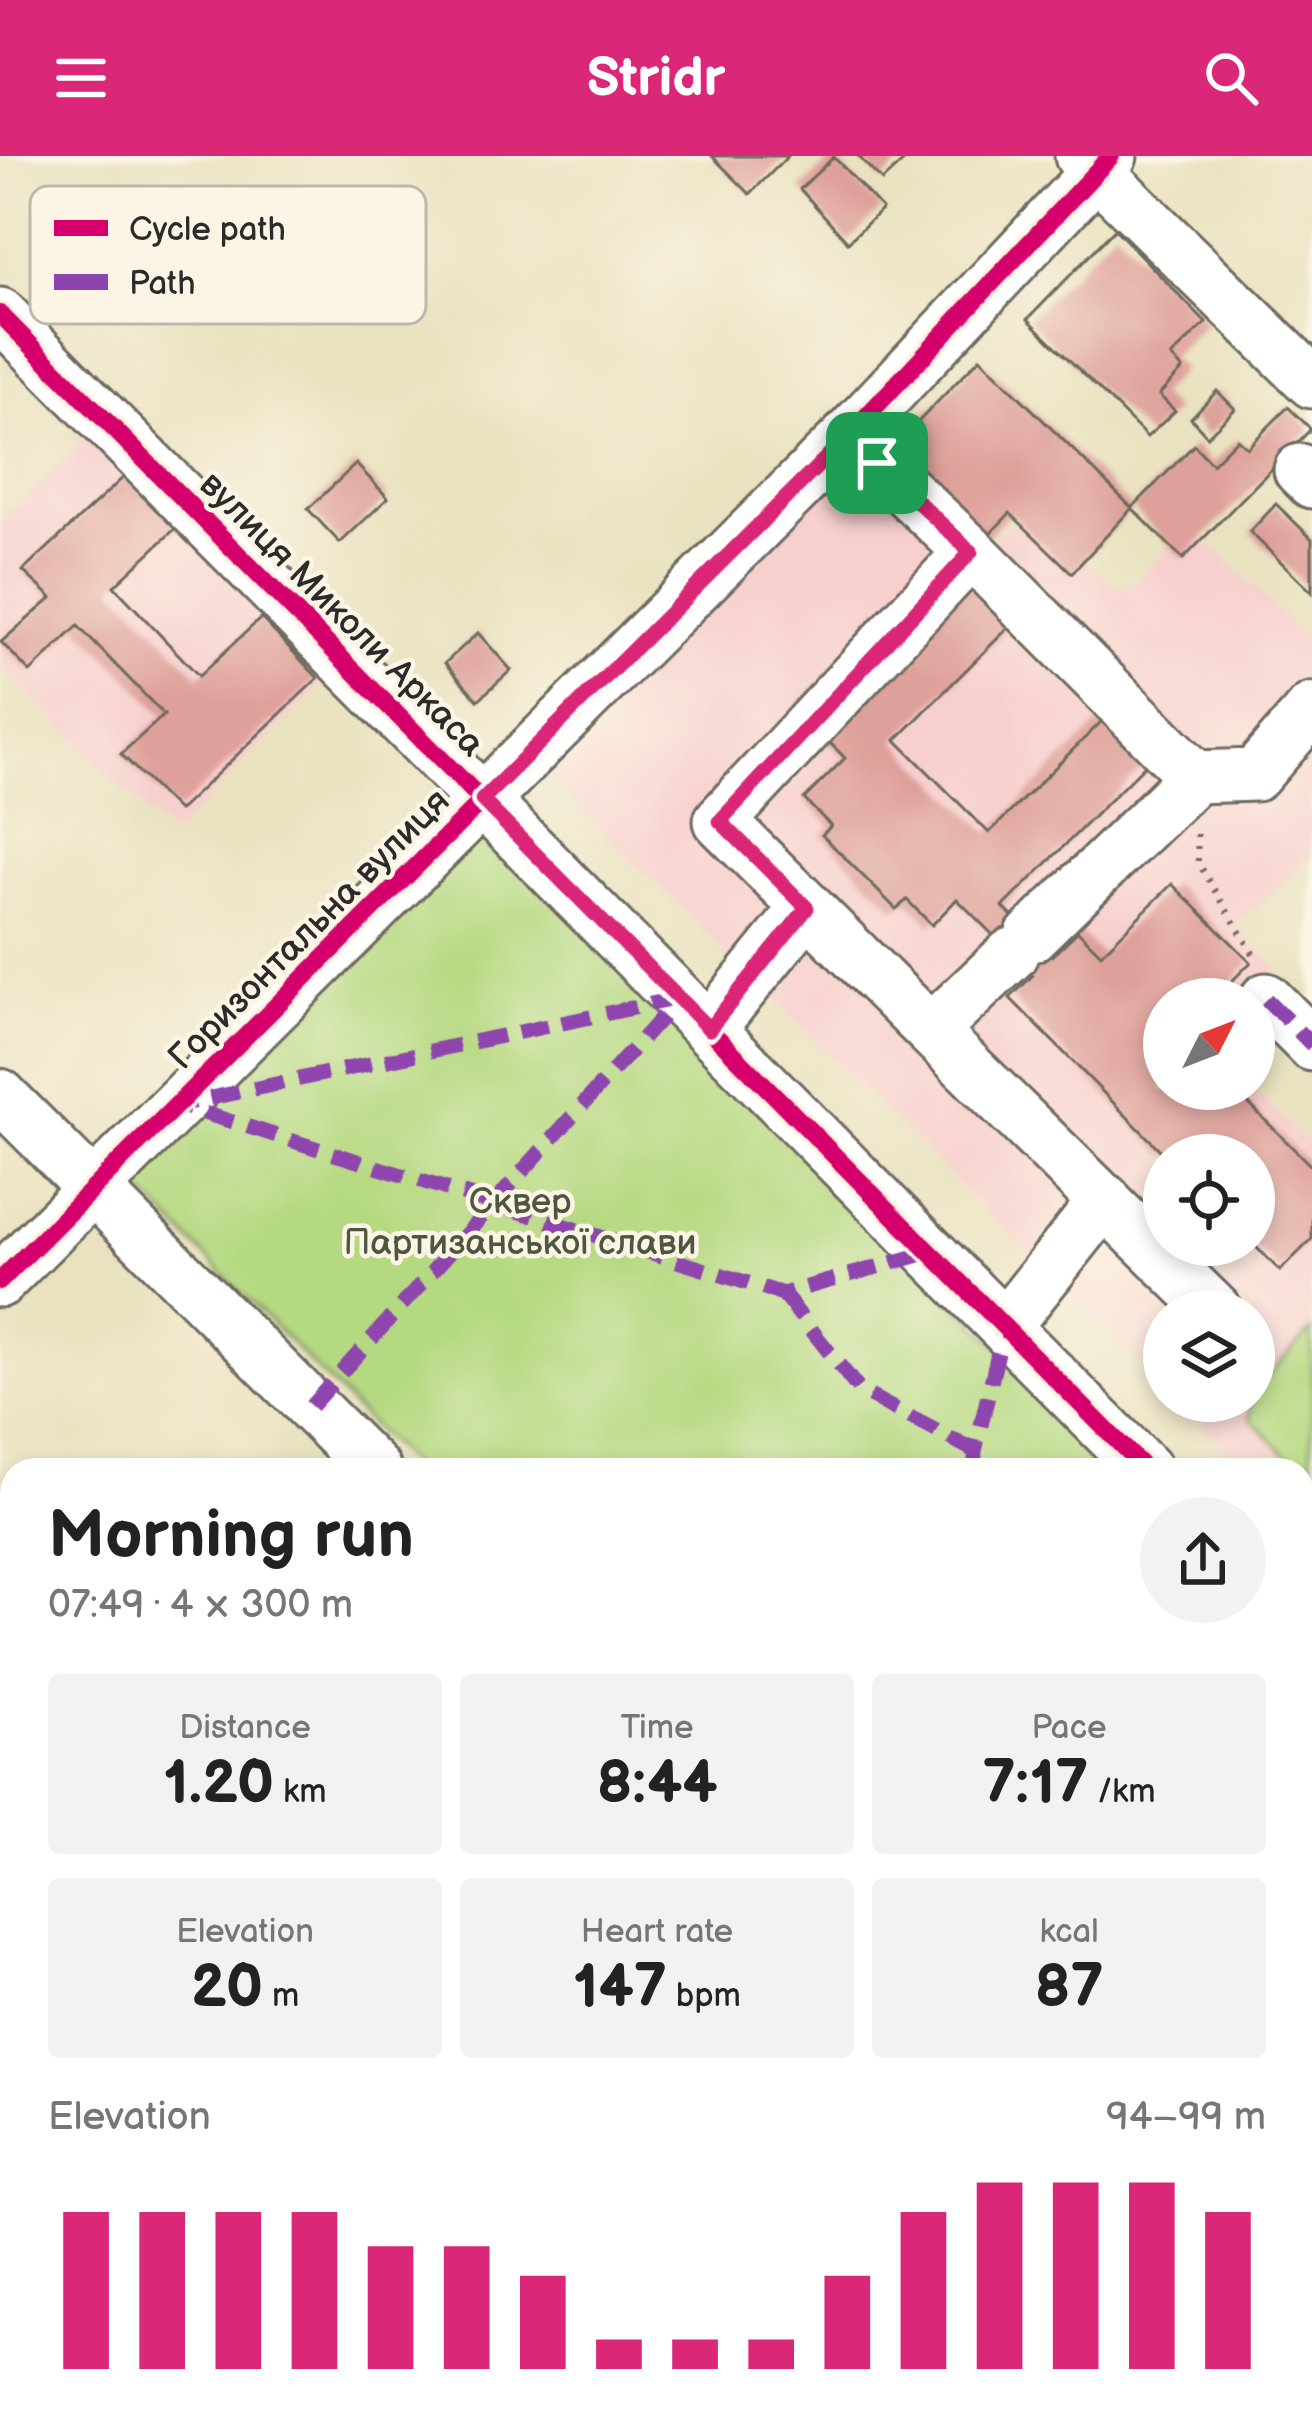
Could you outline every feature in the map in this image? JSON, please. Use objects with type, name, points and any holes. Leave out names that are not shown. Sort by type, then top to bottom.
[{"type":"street","points":[[1096,161],[1312,382]]},
{"type":"street","name":"Горизонтальна вулиця","points":[[0,1281],[848,436],[1096,161]]},
{"type":"street","name":"вулиця Миколи Аркаса","points":[[0,314],[1134,1458]]},
{"type":"street","points":[[848,436],[1196,777]]},
{"type":"street","points":[[971,552],[720,821],[1195,1290]]},
{"type":"street","points":[[932,1031],[1196,777],[1255,775],[1312,709]]},
{"type":"street","points":[[709,1029],[807,908]]},
{"type":"street","points":[[1275,1008],[1312,1045]]},
{"type":"street","points":[[0,1095],[363,1458]]},
{"type":"street","points":[[1004,1327],[1105,1200]]},
{"type":"path","points":[[1196,777],[1198,862],[1257,959],[1261,978]]},
{"type":"shaded area","points":[[93,430],[335,672],[171,836],[0,665],[0,522]]},
{"type":"shaded area","points":[[880,434],[991,540],[1022,512],[1123,591],[1173,544],[1188,555],[1204,537],[1312,645],[1312,854],[1236,925],[1278,968],[1268,978],[1143,978],[1143,1110],[1274,1110],[1312,1148],[1312,1458],[1234,1458],[1198,1422],[1275,1422],[1275,1290],[1143,1290],[1143,1367],[544,773]]},
{"type":"green space","name":"Сквер Партизанської слави","points":[[483,828],[1109,1458],[403,1458],[131,1180]]},
{"type":"green space","points":[[1312,1330],[1312,1458],[1290,1458],[1254,1422],[1275,1422],[1275,1368]]},
{"type":"building","points":[[712,156],[788,156],[750,194]]},
{"type":"building","points":[[858,156],[909,156],[882,181]]},
{"type":"building","points":[[834,157],[882,209],[848,242],[800,189]]},
{"type":"building","points":[[1115,229],[1206,323],[1171,357],[1183,369],[1159,395],[1175,411],[1147,437],[1028,319]]},
{"type":"building","points":[[980,358],[1132,508],[1072,573],[1010,513],[985,539],[892,449]]},
{"type":"building","points":[[1217,391],[1235,409],[1207,436],[1191,418]]},
{"type":"building","points":[[1288,407],[1311,429],[1183,559],[1132,508],[1194,445],[1212,464],[1237,439],[1247,448]]},
{"type":"building","points":[[356,464],[388,498],[340,543],[308,509]]},
{"type":"building","points":[[127,474],[177,527],[114,586],[199,676],[261,618],[318,678],[178,811],[121,754],[164,715],[78,626],[30,672],[1,642],[52,598],[23,571]]},
{"type":"building","points":[[1276,504],[1312,539],[1312,592],[1250,532]]},
{"type":"building","points":[[970,579],[1013,623],[896,740],[989,833],[1107,716],[1151,759],[1003,907],[1052,956],[1078,931],[1101,954],[1172,884],[1251,962],[1235,978],[1143,978],[1143,1110],[1255,1110],[1312,1167],[1312,1239],[1280,1271],[1275,1266],[1275,1134],[1144,1134],[1010,998],[1033,975],[957,899],[932,925],[907,900],[896,909],[822,835],[831,826],[804,799],[845,758],[818,731]]},
{"type":"building","points":[[478,633],[511,670],[478,700],[445,663]]},
{"type":"marked path","points":[[679,998],[178,1105],[783,1294],[930,1252]]},
{"type":"marked path","points":[[311,1406],[679,998]]},
{"type":"marked path","points":[[1275,1008],[1312,1045]]},
{"type":"marked path","points":[[783,1294],[860,1391],[975,1451]]},
{"type":"marked path","points":[[975,1458],[1004,1327]]},
{"type":"cycle path","points":[[0,1281],[848,436],[1111,156]]},
{"type":"cycle path","points":[[0,314],[1134,1458]]},
{"type":"route","points":[[848,436],[877,463],[971,552],[720,821],[807,908],[709,1029],[482,800],[848,436]]}]
